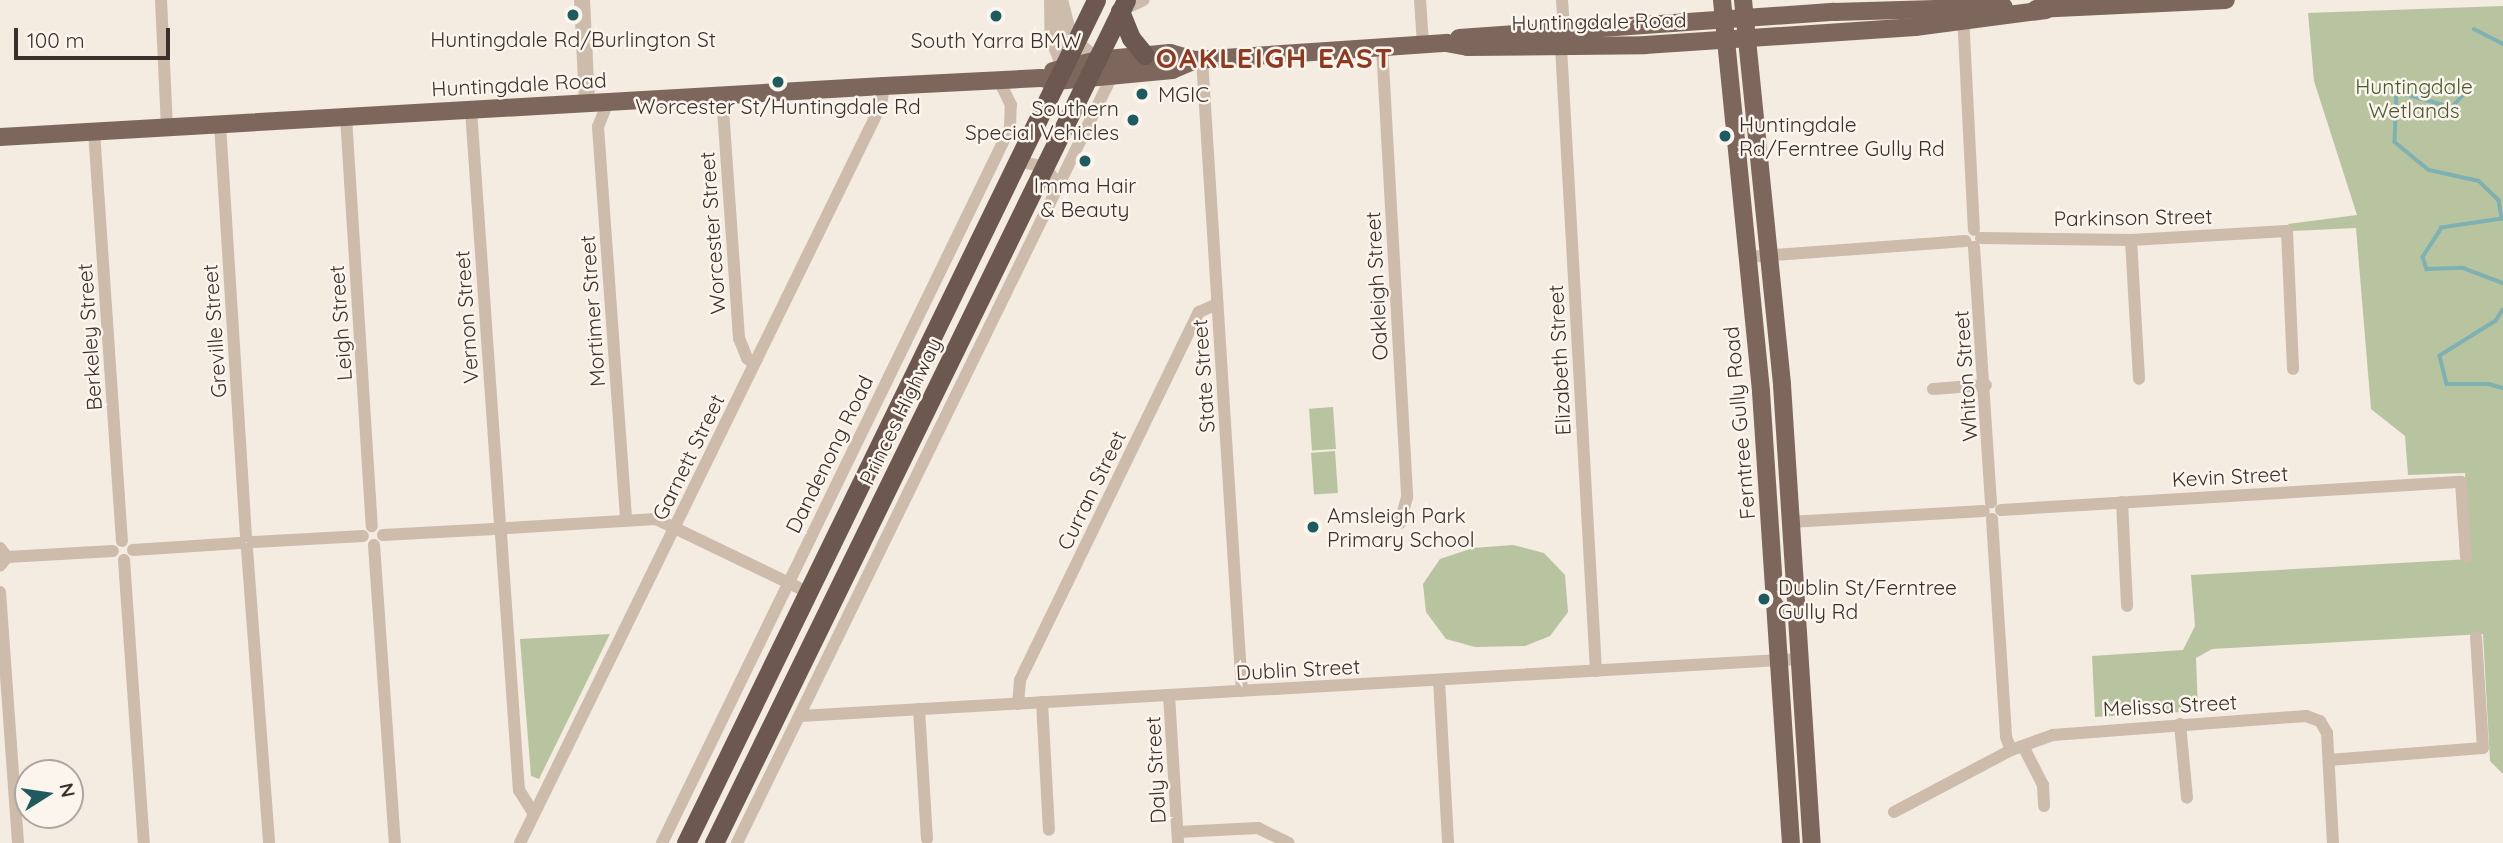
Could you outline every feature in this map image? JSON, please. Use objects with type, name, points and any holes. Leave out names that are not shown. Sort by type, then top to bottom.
[{"type":"highway","name":"Princes Highway","points":[[686,843],[1017,162],[1054,75],[1074,44],[1096,0]]},
{"type":"highway","name":"Princes Highway","points":[[714,843],[1123,5]]},
{"type":"highway","points":[[1123,5],[1131,38],[1145,55]]},
{"type":"main road","name":"Ferntree Gully Road","points":[[1722,0],[1747,257],[1791,843]]},
{"type":"main road","name":"Ferntree Gully Road","points":[[1743,0],[1768,255],[1812,843]]},
{"type":"main road","name":"Huntingdale Road","points":[[1054,75],[1097,60],[1170,53],[1199,59],[1446,43],[1469,35],[1724,39],[1963,15],[2226,0]]},
{"type":"main road","name":"Huntingdale Road","points":[[1563,38],[1745,18],[1963,15]]},
{"type":"main road","name":"Huntingdale Road","points":[[0,137],[1054,75],[1087,79],[1172,70],[1199,59]]},
{"type":"street","points":[[161,0],[167,127]]},
{"type":"street","points":[[582,0],[587,103]]},
{"type":"street","points":[[1052,0],[1054,75]]},
{"type":"street","points":[[1060,0],[1074,44],[1097,60]]},
{"type":"street","points":[[1123,5],[1144,0]]},
{"type":"street","points":[[1420,0],[1423,44]]},
{"type":"street","name":"Elizabeth Street","points":[[1562,0],[1596,671]]},
{"type":"street","name":"Whiton Street","points":[[1963,15],[1973,239],[1986,385],[2006,737],[2043,785],[2044,806]]},
{"type":"street","name":"Oakleigh Street","points":[[1382,46],[1407,497],[1400,523]]},
{"type":"street","name":"State Street","points":[[1199,59],[1242,691]]},
{"type":"street","points":[[737,843],[1112,76]]},
{"type":"street","name":"Dandenong Road","points":[[662,843],[1010,128],[1011,106],[999,80]]},
{"type":"street","name":"Garnett Street","points":[[520,843],[881,104],[884,86]]},
{"type":"street","name":"Worcester Street","points":[[722,95],[739,338],[747,358],[754,364]]},
{"type":"street","name":"Mortimer Street","points":[[608,102],[598,127],[626,520]]},
{"type":"street","name":"Vernon Street","points":[[471,110],[519,790],[534,814]]},
{"type":"street","name":"Leigh Street","points":[[346,117],[395,843]]},
{"type":"street","name":"Greville Street","points":[[220,124],[269,843]]},
{"type":"street","name":"Berkeley Street","points":[[94,131],[120,550],[145,843]]},
{"type":"street","points":[[1017,162],[1046,167],[1058,186]]},
{"type":"street","name":"Parkinson Street","points":[[1747,257],[1973,239],[2131,240],[2287,230],[2293,369]]},
{"type":"street","points":[[2131,240],[2139,379]]},
{"type":"street","name":"Curran Street","points":[[1018,704],[1020,680],[1199,312],[1217,304]]},
{"type":"street","points":[[1933,389],[1986,385]]},
{"type":"street","name":"Kevin Street","points":[[1789,523],[2461,482],[2466,556]]},
{"type":"street","points":[[2122,502],[2127,606]]},
{"type":"street","points":[[873,517],[892,528]]},
{"type":"street","points":[[2,557],[656,519],[808,592]]},
{"type":"street","points":[[0,592],[18,843]]},
{"type":"street","points":[[2333,843],[2329,760],[2483,748],[2476,637]]},
{"type":"street","name":"Dublin Street","points":[[800,716],[1799,659]]},
{"type":"street","points":[[1439,680],[1448,843]]},
{"type":"street","name":"Daly Street","points":[[1169,695],[1178,838]]},
{"type":"street","points":[[1042,702],[1049,830]]},
{"type":"street","points":[[919,709],[926,839]]},
{"type":"street","name":"Melissa Street","points":[[1894,813],[2017,748],[2076,730],[2306,716],[2320,721],[2327,733],[2329,760]]},
{"type":"street","points":[[2180,724],[2187,798]]},
{"type":"street","points":[[1178,838],[1258,828],[1289,843]]},
{"type":"green space","name":"Huntingdale Wetlands","points":[[2503,6],[2503,774],[2490,761],[2483,634],[2212,649],[2196,658],[2198,711],[2095,717],[2092,656],[2183,650],[2195,626],[2191,575],[2470,559],[2465,473],[2408,475],[2405,436],[2371,409],[2356,228],[2292,231],[2288,224],[2357,215],[2314,81],[2308,13]]},
{"type":"green space","points":[[1333,407],[1336,449],[1312,451],[1309,409]]},
{"type":"green space","points":[[1335,451],[1338,493],[1314,495],[1311,453]]},
{"type":"green space","points":[[1513,545],[1544,553],[1565,575],[1568,612],[1550,636],[1525,646],[1475,647],[1446,639],[1426,612],[1423,584],[1440,559],[1473,548]]},
{"type":"green space","points":[[610,634],[539,779],[531,776],[520,639]]},
{"type":"waterway","points":[[2474,29],[2503,44]]},
{"type":"waterway","points":[[2469,89],[2452,108],[2397,92],[2395,142],[2429,170],[2479,181],[2499,200],[2502,219],[2442,228],[2423,257],[2427,269],[2463,268],[2503,283]]},
{"type":"waterway","points":[[2503,310],[2496,321],[2440,356],[2447,384],[2489,384],[2503,388]]},
{"type":"place","name":"Huntingdale Rd/Burlington St","points":[[573,15]]},
{"type":"place","name":"South Yarra BMW","points":[[996,16]]},
{"type":"place","name":"Worcester St/Huntingdale Rd","points":[[778,82]]},
{"type":"place","name":"MGIC","points":[[1142,94]]},
{"type":"place","name":"Southern Special Vehicles","points":[[1133,120]]},
{"type":"place","name":"Huntingdale Rd/Ferntree Gully Rd","points":[[1725,136]]},
{"type":"place","name":"Imma Hair & Beauty","points":[[1085,161]]},
{"type":"place","name":"Amsleigh Park Primary School","points":[[1313,527]]},
{"type":"place","name":"Dublin St/Ferntree Gully Rd","points":[[1764,599]]},
{"type":"district","name":"OAKLEIGH EAST","points":[[1275,58]]}]
